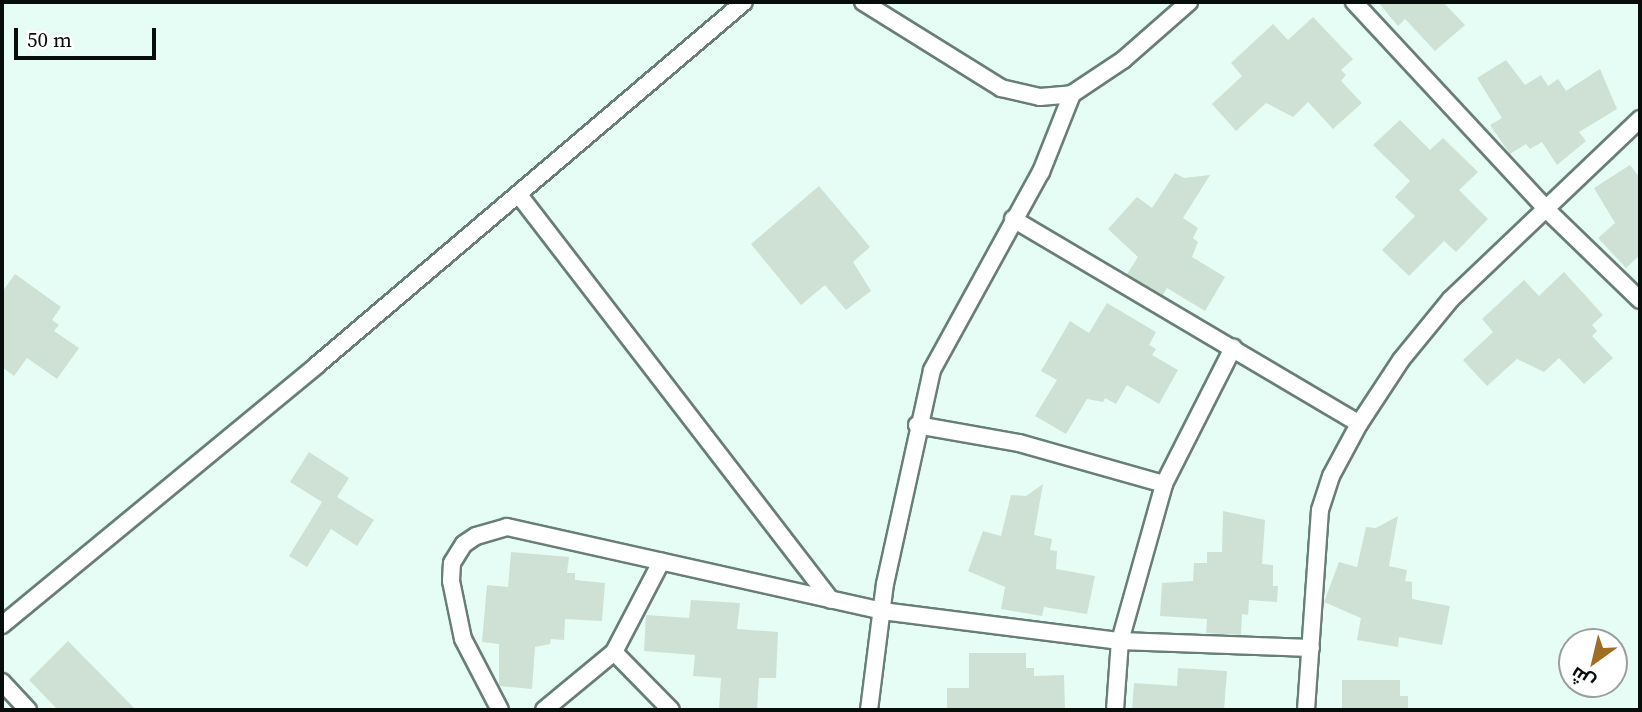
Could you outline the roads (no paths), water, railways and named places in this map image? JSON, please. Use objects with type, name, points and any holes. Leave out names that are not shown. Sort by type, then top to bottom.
[{"type":"street","points":[[2,625],[519,195],[744,2]]},
{"type":"street","points":[[863,2],[886,8],[1001,88],[1040,97],[1072,94],[1123,60],[1189,2]]},
{"type":"street","points":[[1354,2],[1547,210],[1640,300]]},
{"type":"street","points":[[869,710],[882,611],[918,425],[932,370],[1041,172],[1072,94]]},
{"type":"street","points":[[1306,710],[1320,510],[1331,476],[1359,425],[1401,360],[1451,299],[1640,119]]},
{"type":"street","points":[[519,195],[831,600]]},
{"type":"street","points":[[1013,219],[1359,425]]},
{"type":"street","points":[[1115,710],[1120,641],[1164,484],[1233,348]]},
{"type":"street","points":[[918,425],[1019,443],[1164,484]]},
{"type":"street","points":[[500,710],[463,639],[452,598],[452,563],[464,544],[476,536],[507,527],[882,611],[1120,641],[1311,648]]},
{"type":"street","points":[[544,710],[614,652],[661,562]]},
{"type":"street","points":[[614,652],[671,710]]},
{"type":"street","points":[[2,682],[28,710]]}]
